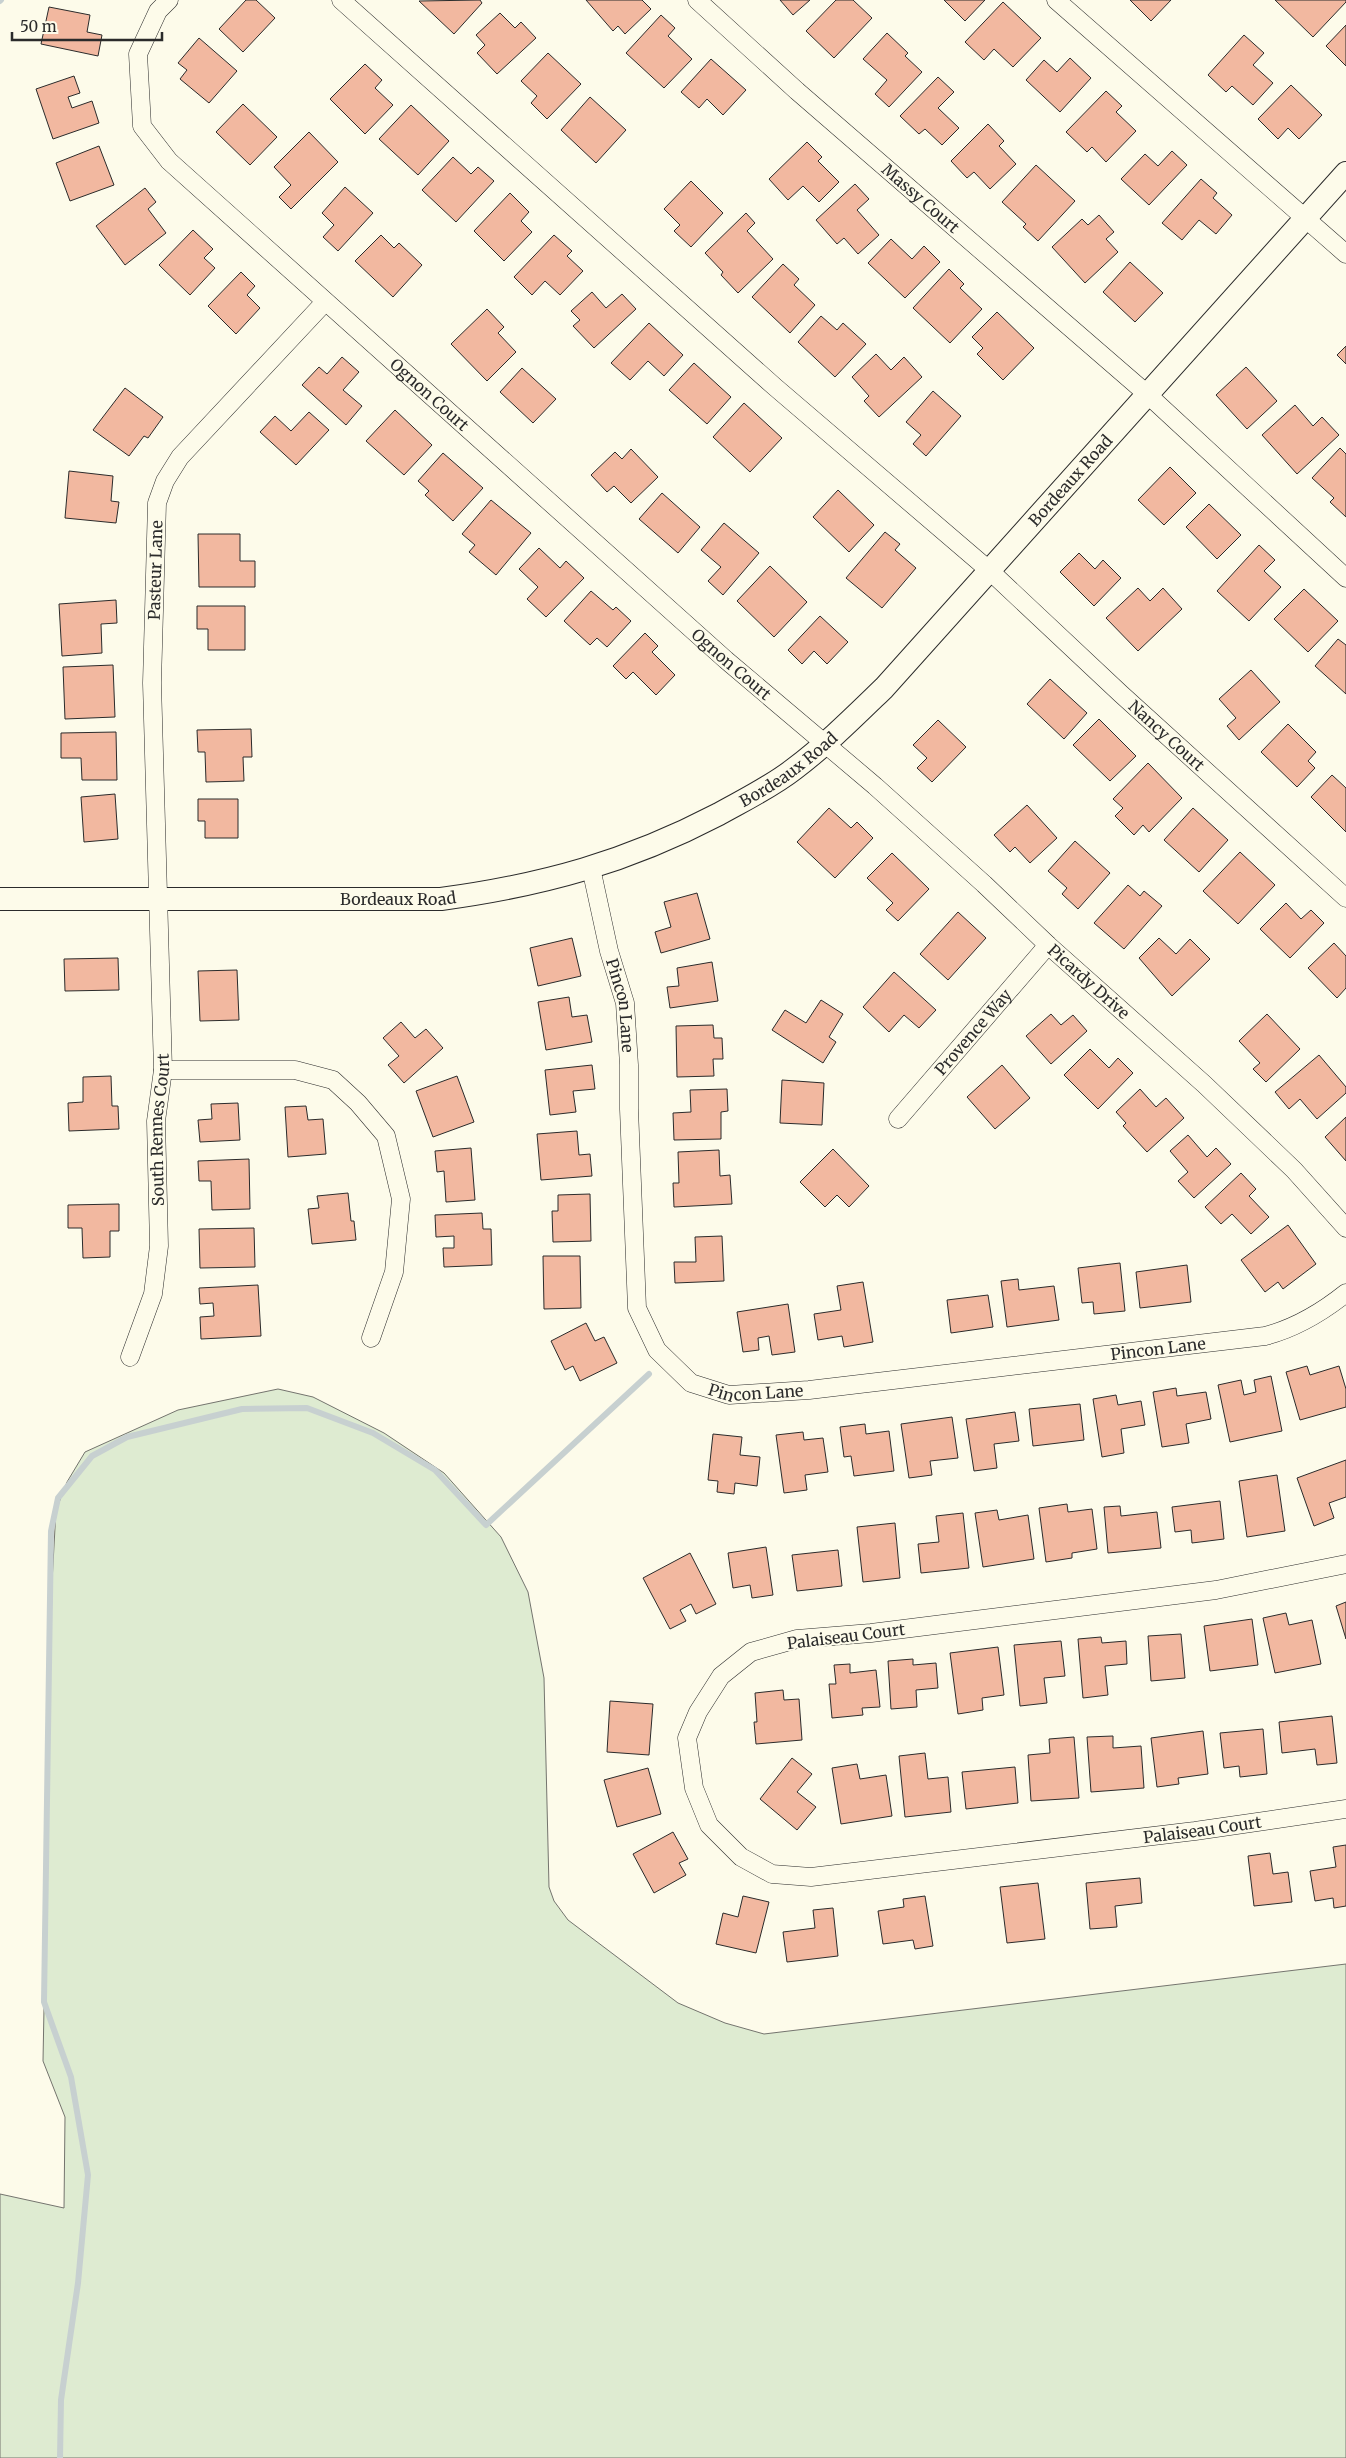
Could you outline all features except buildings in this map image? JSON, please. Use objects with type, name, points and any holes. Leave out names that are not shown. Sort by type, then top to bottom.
[{"type":"street","name":"Ognon Court","points":[[169,0],[158,11],[138,54],[142,126],[169,161],[324,302],[726,660],[825,744]]},
{"type":"street","points":[[341,0],[782,394],[990,571]]},
{"type":"street","name":"Massy Court","points":[[697,0],[797,91],[1147,394]]},
{"type":"street","points":[[1056,0],[1346,254]]},
{"type":"street","name":"Bordeaux Road","points":[[0,899],[441,899],[506,890],[591,868],[635,853],[680,833],[750,797],[793,770],[825,744],[884,688],[1346,173]]},
{"type":"street","name":"Pasteur Lane","points":[[157,898],[152,683],[157,503],[165,481],[180,457],[324,302]]},
{"type":"street","points":[[1147,394],[1346,578]]},
{"type":"street","name":"Nancy Court","points":[[990,571],[1121,694],[1346,898]]},
{"type":"street","name":"Picardy Drive","points":[[825,744],[984,884],[1048,945],[1225,1104],[1294,1170],[1346,1228]]},
{"type":"street","name":"Pincon Lane","points":[[591,868],[609,950],[625,1003],[629,1065],[637,1308],[657,1350],[691,1383],[729,1395],[809,1390],[1265,1336],[1289,1330],[1328,1308],[1346,1293]]},
{"type":"street","name":"South Rennes Court","points":[[130,1357],[154,1294],[159,1246],[156,1121],[163,1070],[157,898]]},
{"type":"street","name":"Provence Way","points":[[898,1119],[1048,945]]},
{"type":"street","points":[[163,1070],[295,1070],[333,1080],[358,1103],[386,1136],[401,1198],[394,1272],[371,1338]]},
{"type":"street","name":"Palaiseau Court","points":[[1346,1564],[1216,1590],[881,1631],[797,1639],[751,1652],[721,1676],[698,1712],[687,1738],[694,1788],[710,1825],[741,1857],[772,1874],[811,1877],[1185,1832],[1346,1809]]},
{"type":"green space","points":[[278,1389],[313,1397],[384,1433],[444,1473],[501,1537],[528,1592],[544,1678],[549,1887],[554,1901],[568,1920],[678,2003],[725,2023],[764,2034],[1346,1964],[1346,2458],[0,2458],[0,2194],[64,2208],[65,2117],[43,2061],[52,1582],[56,1510],[67,1482],[85,1452],[178,1410]]},
{"type":"waterway","points":[[60,2458],[61,2400],[78,2283],[88,2175],[71,2077],[44,2002],[51,1531],[58,1498],[92,1456],[127,1437],[242,1409],[307,1408],[373,1433],[435,1470],[486,1525],[649,1374]]}]
